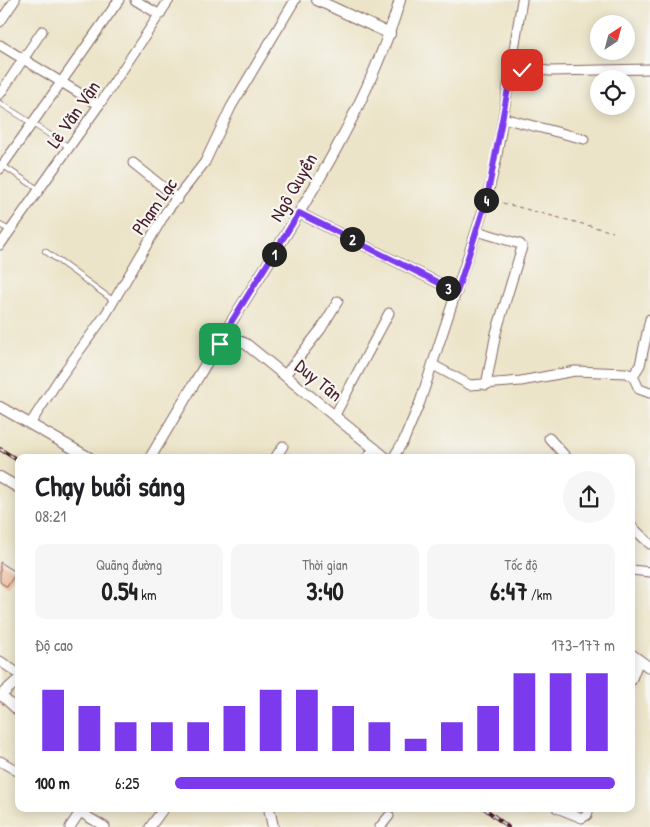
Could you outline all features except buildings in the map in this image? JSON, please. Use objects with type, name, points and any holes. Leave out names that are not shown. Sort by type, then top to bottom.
[{"type":"street","points":[[1,166],[119,0]]},
{"type":"street","points":[[135,0],[160,14]]},
{"type":"street","name":"Lê Văn Vận","points":[[0,245],[99,105],[169,0]]},
{"type":"street","name":"Phạm Lạc","points":[[30,424],[59,379],[101,323],[166,212],[205,162],[234,101],[294,0]]},
{"type":"street","points":[[317,0],[390,34]]},
{"type":"street","name":"Ngô Quyền","points":[[152,454],[213,352],[226,341],[230,324],[299,213],[338,145],[390,34],[400,0]]},
{"type":"street","points":[[395,454],[412,423],[433,365],[487,198],[512,68],[522,0]]},
{"type":"street","points":[[0,22],[13,1]]},
{"type":"street","points":[[0,94],[42,32]]},
{"type":"street","points":[[0,45],[99,105]]},
{"type":"street","points":[[512,68],[550,71],[650,69]]},
{"type":"street","points":[[503,118],[584,139]]},
{"type":"street","points":[[133,163],[178,199]]},
{"type":"street","points":[[299,213],[457,292]]},
{"type":"street","points":[[477,230],[522,246],[496,333],[486,385]]},
{"type":"street","points":[[285,375],[321,329],[338,301]]},
{"type":"street","points":[[335,415],[389,313]]},
{"type":"street","points":[[650,319],[640,365],[633,376],[636,387],[650,393]]},
{"type":"street","name":"Duy Tân","points":[[226,341],[241,341],[246,344],[381,454]]},
{"type":"street","points":[[433,365],[463,384],[486,385],[575,371],[626,373],[633,376]]},
{"type":"street","points":[[0,407],[83,454]]},
{"type":"street","points":[[549,438],[563,454]]},
{"type":"street","points":[[278,454],[283,446]]},
{"type":"street","points":[[370,454],[374,448]]},
{"type":"street","points":[[0,477],[15,486]]},
{"type":"street","points":[[635,530],[650,544]]},
{"type":"street","points":[[635,570],[650,572]]},
{"type":"street","points":[[635,657],[650,668]]},
{"type":"street","points":[[0,661],[15,676]]},
{"type":"street","points":[[15,682],[1,696],[15,708]]},
{"type":"street","points":[[0,761],[15,766]]},
{"type":"street","points":[[70,827],[75,812]]},
{"type":"street","points":[[79,812],[105,827]]},
{"type":"street","points":[[150,827],[161,812]]},
{"type":"street","points":[[270,812],[273,827]]},
{"type":"street","points":[[567,812],[582,818],[588,812]]},
{"type":"street","points":[[380,827],[389,816]]},
{"type":"lane","points":[[0,103],[69,147]]},
{"type":"lane","points":[[1,166],[38,189]]},
{"type":"lane","points":[[0,224],[10,231]]},
{"type":"lane","points":[[45,251],[114,301]]},
{"type":"path","points":[[487,198],[613,232]]},
{"type":"railway","points":[[0,449],[15,458]]},
{"type":"railway","points":[[489,812],[508,827]]},
{"type":"route","points":[[220,344],[226,341],[230,324],[299,213],[457,292],[487,198],[496,161],[512,68],[522,70]]}]
